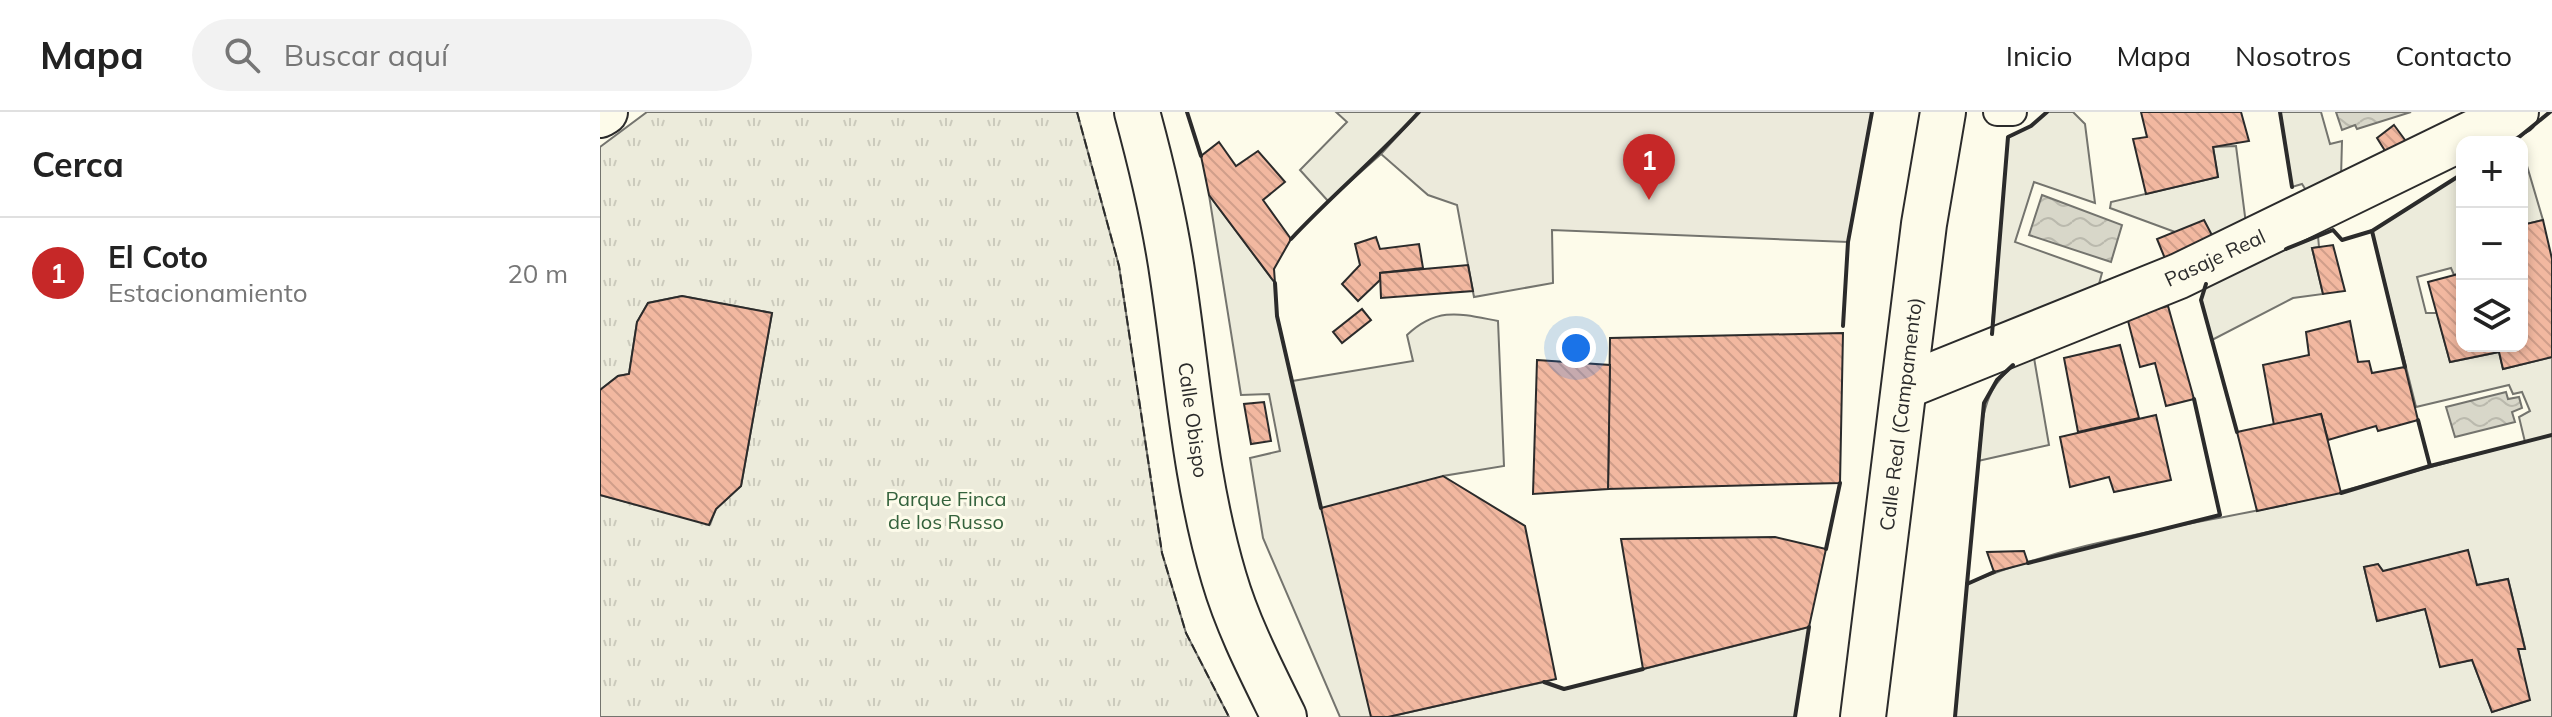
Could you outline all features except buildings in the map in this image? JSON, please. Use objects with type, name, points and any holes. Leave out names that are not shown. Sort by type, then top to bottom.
[{"type":"main road","name":"Calle Obispo","points":[[1137,112],[1157,188],[1170,261],[1207,510],[1224,579],[1251,649],[1284,717]]},
{"type":"main road","name":"Calle Real (Campamento)","points":[[1863,717],[1924,224],[1943,112]]},
{"type":"main road","name":"Pasaje Real","points":[[1906,386],[2179,276],[2516,112]]},
{"type":"lane","points":[[1997,112],[2013,112]]},
{"type":"green space","name":"Parque Finca de los Russo","points":[[647,112],[1077,112],[1119,266],[1162,553],[1186,633],[1229,717],[600,717],[600,495],[710,524],[716,509],[741,486],[772,313],[682,296],[648,303],[637,322],[629,374],[618,376],[600,390],[600,147]]},
{"type":"green space","points":[[1336,112],[1419,112],[1381,154],[1328,201],[1300,170],[1347,122]]},
{"type":"green space","points":[[2047,112],[2073,112],[2085,124],[2095,203],[2034,182],[2015,242],[2102,273],[2097,291],[1991,337],[2008,137],[2031,126]]},
{"type":"green space","points":[[2280,112],[2321,112],[2330,144],[2342,141],[2341,178],[2309,195],[2302,184],[2292,187]]},
{"type":"green space","points":[[2236,146],[2246,224],[2214,239],[2175,232],[2110,208],[2111,202],[2218,177],[2213,147]]},
{"type":"green space","points":[[2528,169],[2543,220],[2528,224]]},
{"type":"green space","points":[[2456,178],[2456,274],[2451,268],[2417,277],[2426,313],[2437,313],[2450,362],[2499,352],[2503,369],[2552,357],[2552,717],[1955,717],[1967,584],[2005,569],[2084,546],[2314,498],[2525,442],[2519,417],[2530,411],[2522,392],[2513,394],[2509,385],[2416,407],[2372,231]],"holes":[[[2378,564],[2383,571],[2477,585],[2508,579],[2525,648],[2518,649],[2529,700],[2492,712],[2472,660],[2440,666],[2425,609],[2377,621],[2364,567]]]},
{"type":"green space","points":[[1209,195],[1275,283],[1277,316],[1292,381],[1413,361],[1407,335],[1440,316],[1450,314],[1498,321],[1504,466],[1443,476],[1371,717],[1340,717],[1263,538],[1250,458],[1280,451],[1269,394],[1241,395]]},
{"type":"green space","points":[[2318,236],[2319,247],[2312,248],[2323,294],[2293,298],[2212,340],[2201,300],[2207,280]]},
{"type":"green space","points":[[2033,352],[2049,445],[1978,461],[1985,411],[1995,385],[2004,374]]},
{"type":"green space","points":[[1809,627],[1795,717],[1388,717],[1544,682],[1565,689]]},
{"type":"shaded area","points":[[1419,112],[1872,112],[1848,242],[1552,230],[1553,283],[1474,297],[1457,205],[1428,195],[1381,154]]},
{"type":"water","points":[[2336,112],[2411,112],[2357,129],[2355,125],[2342,130]]},
{"type":"water","points":[[2042,195],[2122,225],[2111,262],[2029,235]]},
{"type":"water","points":[[2506,392],[2508,399],[2519,397],[2522,408],[2512,412],[2515,422],[2455,437],[2446,407]]},
{"type":"fence","points":[[1077,112],[1119,266],[1162,553],[1186,633],[1229,717]]},
{"type":"wall","points":[[1187,112],[1201,156]]},
{"type":"wall","points":[[1291,239],[1419,112]]},
{"type":"wall","points":[[1843,326],[1848,242],[1872,112]]},
{"type":"wall","points":[[1992,334],[2008,137],[2031,126],[2047,112]]},
{"type":"wall","points":[[2280,112],[2292,187]]},
{"type":"wall","points":[[2520,136],[2550,112]]},
{"type":"wall","points":[[2405,367],[2372,231],[2456,178]]},
{"type":"wall","points":[[2286,249],[2333,230],[2342,240],[2372,231]]},
{"type":"wall","points":[[1275,283],[1277,316],[1321,508]]},
{"type":"wall","points":[[2206,284],[2201,300],[2237,432]]},
{"type":"wall","points":[[1994,572],[1967,584],[1984,403],[1997,380],[2013,365]]},
{"type":"wall","points":[[2028,563],[2220,515],[2194,399]]},
{"type":"wall","points":[[2418,420],[2430,466],[2552,435]]},
{"type":"wall","points":[[2341,493],[2430,466]]},
{"type":"wall","points":[[1826,549],[1840,483]]},
{"type":"wall","points":[[1955,717],[1967,584]]},
{"type":"wall","points":[[1795,717],[1809,627]]},
{"type":"wall","points":[[1544,682],[1564,689],[1643,669]]},
{"type":"place","name":"El Coto","points":[[1649,200]]}]
